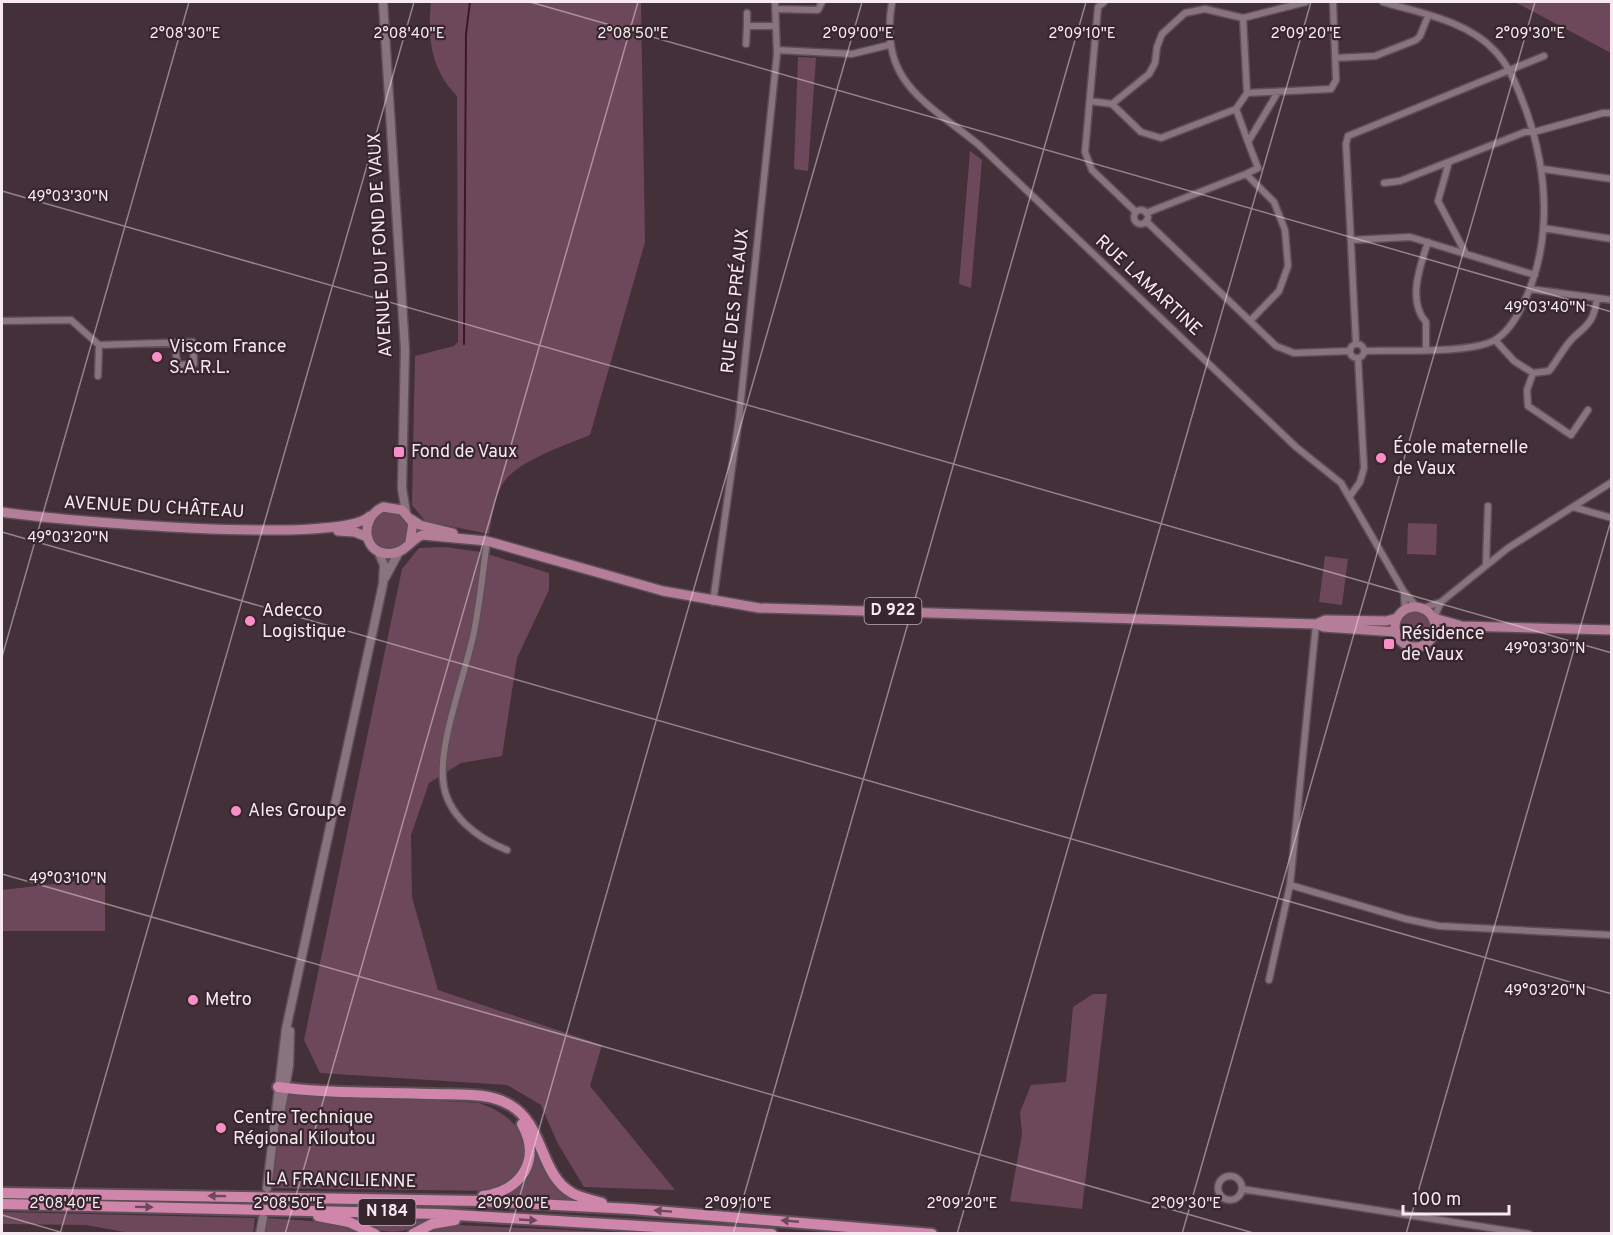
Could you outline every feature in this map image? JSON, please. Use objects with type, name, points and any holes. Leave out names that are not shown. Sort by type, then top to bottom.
[{"type":"highway","points":[[282,1088],[480,1097],[504,1102],[519,1111],[532,1128],[554,1175],[566,1189],[581,1197],[632,1209]]},
{"type":"highway","points":[[420,1198],[495,1194],[512,1187],[525,1172],[530,1154],[527,1133],[522,1123],[505,1108],[480,1097]]},
{"type":"highway","name":"LA FRANCILIENNE","points":[[2,1193],[420,1198],[632,1209],[932,1233]]},
{"type":"highway","name":"LA FRANCILIENNE","points":[[2,1204],[477,1217],[772,1233]]},
{"type":"highway","points":[[285,1210],[349,1222],[375,1233]]},
{"type":"highway","points":[[413,1233],[432,1224],[477,1217]]},
{"type":"main road","points":[[390,506],[409,516],[414,531],[410,542],[399,552],[390,554],[378,551],[367,537],[366,527],[370,516],[380,508],[390,506]]},
{"type":"main road","name":"AVENUE DU CHÂTEAU","points":[[2,512],[82,523],[306,529],[353,532],[367,537]]},
{"type":"main road","name":"AVENUE DU CHÂTEAU","points":[[306,529],[355,524],[370,516]]},
{"type":"main road","name":"D 922","points":[[409,516],[420,525],[663,591],[713,602],[759,608],[1316,624],[1324,627],[1395,632]]},
{"type":"main road","name":"D 922","points":[[410,542],[424,535],[483,541]]},
{"type":"main road","points":[[1434,618],[1435,633],[1428,644],[1416,648],[1403,644],[1395,632],[1397,618],[1405,610],[1420,608],[1434,618],[1462,626],[1611,630]]},
{"type":"main road","name":"D 922","points":[[1316,624],[1325,620],[1386,621],[1397,618]]},
{"type":"main road","points":[[1435,633],[1462,626]]},
{"type":"street","name":"AVENUE DU FOND DE VAUX","points":[[383,2],[405,349],[402,488],[409,516]]},
{"type":"street","points":[[775,5],[818,10],[822,2]]},
{"type":"street","name":"RUE LAMARTINE","points":[[892,2],[888,30],[889,45],[899,71],[921,101],[979,145],[1296,447],[1337,479],[1350,496],[1404,592],[1420,608]]},
{"type":"street","points":[[1104,2],[1098,7],[1086,159],[1092,171],[1136,212]]},
{"type":"street","points":[[1112,104],[1149,74],[1155,63],[1156,47],[1162,34],[1185,13],[1205,9],[1243,18],[1306,2]]},
{"type":"street","points":[[1247,93],[1331,89],[1336,80],[1333,2]]},
{"type":"street","points":[[1350,496],[1360,482],[1364,468],[1358,358],[1364,351],[1463,348],[1495,340],[1515,321],[1530,289],[1535,275],[1543,228],[1543,169],[1534,132],[1509,70],[1497,52],[1481,38],[1460,26],[1383,2]]},
{"type":"street","name":"RUE DES PRÉAUX","points":[[713,602],[739,418],[777,50],[775,5]]},
{"type":"street","points":[[746,44],[747,13]]},
{"type":"street","points":[[1335,58],[1375,56],[1416,40],[1428,16]]},
{"type":"street","points":[[1090,101],[1112,104],[1141,132],[1161,138],[1236,109],[1247,93],[1243,18]]},
{"type":"street","points":[[747,26],[776,26]]},
{"type":"street","points":[[777,50],[852,54],[889,45]]},
{"type":"street","points":[[1146,213],[1146,221],[1276,346],[1288,351],[1350,351],[1356,344],[1348,136],[1544,56]]},
{"type":"street","points":[[1248,142],[1278,92]]},
{"type":"street","points":[[1136,212],[1140,210],[1146,213],[1258,168],[1236,109]]},
{"type":"street","points":[[1384,183],[1400,181],[1526,132],[1611,113]]},
{"type":"street","points":[[1449,162],[1438,201],[1466,254]]},
{"type":"street","points":[[1543,169],[1611,179]]},
{"type":"street","points":[[1246,174],[1274,202],[1285,230],[1288,266],[1279,291],[1250,321]]},
{"type":"street","points":[[1136,212],[1134,218],[1136,222],[1146,221]]},
{"type":"street","points":[[1543,228],[1611,239]]},
{"type":"street","points":[[1351,240],[1410,237],[1535,275]]},
{"type":"street","points":[[1426,349],[1426,322],[1418,314],[1417,276],[1428,242]]},
{"type":"street","points":[[1530,289],[1611,300]]},
{"type":"street","points":[[1495,340],[1514,361],[1533,374],[1549,371],[1574,337],[1582,333],[1594,316],[1597,298]]},
{"type":"street","points":[[2,321],[71,320],[99,345],[193,342],[194,364],[177,365],[175,343]]},
{"type":"street","points":[[1356,344],[1362,346],[1364,351]]},
{"type":"street","points":[[98,375],[99,345]]},
{"type":"street","points":[[1350,351],[1353,357],[1358,358]]},
{"type":"street","points":[[1533,374],[1527,390],[1528,406],[1571,435],[1588,410]]},
{"type":"street","points":[[1420,608],[1441,602],[1486,564],[1611,482]]},
{"type":"street","points":[[390,506],[398,500],[402,488]]},
{"type":"street","points":[[1486,564],[1488,506]]},
{"type":"street","points":[[1573,507],[1611,518]]},
{"type":"street","points":[[483,541],[474,631],[445,755],[443,781],[455,812],[471,831],[486,842],[507,850]]},
{"type":"street","points":[[267,1188],[282,1088],[291,1055],[291,1009],[383,584],[384,565],[378,551]]},
{"type":"street","points":[[383,584],[399,552]]},
{"type":"street","name":"RUE LAMARTINE","points":[[1404,592],[1405,610]]},
{"type":"street","points":[[1434,618],[1441,602]]},
{"type":"street","points":[[1269,980],[1290,885],[1316,624]]},
{"type":"street","points":[[1290,885],[1406,919],[1439,926],[1611,935]]},
{"type":"street","points":[[1230,1175],[1238,1179],[1242,1190],[1239,1196],[1231,1200],[1223,1198],[1217,1188],[1222,1178],[1230,1175]]},
{"type":"street","points":[[1242,1190],[1529,1233]]},
{"type":"street","points":[[260,1233],[262,1218]]},
{"type":"shaded area","points":[[431,2],[641,2],[645,242],[590,435],[541,455],[508,477],[497,496],[489,534],[425,521],[412,505],[415,356],[454,346],[458,342],[457,96],[448,86],[436,64],[430,28]]},
{"type":"shaded area","points":[[1515,2],[1611,2],[1611,53]]},
{"type":"shaded area","points":[[798,57],[816,58],[808,171],[794,169]]},
{"type":"shaded area","points":[[970,151],[982,160],[971,288],[959,284]]},
{"type":"shaded area","points":[[389,511],[402,517],[408,530],[402,543],[389,549],[376,543],[370,530],[376,517]]},
{"type":"shaded area","points":[[1408,523],[1437,524],[1436,555],[1407,554]]},
{"type":"shaded area","points":[[445,547],[481,552],[549,573],[549,590],[517,658],[502,756],[461,763],[429,783],[411,835],[412,897],[438,990],[602,1045],[590,1086],[675,1190],[584,1187],[557,1142],[541,1105],[507,1085],[320,1073],[304,1040],[402,569],[419,548]]},
{"type":"shaded area","points":[[1325,556],[1348,559],[1342,605],[1319,602]]},
{"type":"shaded area","points":[[1416,612],[1427,616],[1431,627],[1427,638],[1416,642],[1405,638],[1401,627],[1405,616]]},
{"type":"shaded area","points":[[105,878],[105,931],[2,931],[2,890]]},
{"type":"shaded area","points":[[1093,994],[1107,994],[1082,1209],[1010,1201],[1022,1134],[1020,1112],[1031,1085],[1066,1082],[1073,1007]]},
{"type":"shaded area","points":[[300,1093],[479,1103],[496,1110],[519,1130],[524,1142],[525,1155],[520,1168],[510,1180],[494,1191],[271,1188],[276,1141],[284,1105],[288,1097]]},
{"type":"shaded area","points":[[534,1144],[572,1200],[506,1197],[518,1186]]},
{"type":"shaded area","points":[[2,1212],[255,1218],[253,1233],[136,1234],[86,1225],[2,1224]]},
{"type":"shaded area","points":[[266,1218],[341,1223],[368,1234],[264,1234]]},
{"type":"shaded area","points":[[357,1218],[425,1221],[425,1223],[407,1230],[391,1232],[367,1226],[357,1221]]},
{"type":"shaded area","points":[[459,1225],[630,1233],[420,1234],[437,1227]]},
{"type":"waterway","points":[[464,344],[466,34],[470,2]]},
{"type":"place","name":"Viscom France S.A.R.L.","points":[[157,357]]},
{"type":"place","name":"Fond de Vaux","points":[[399,452]]},
{"type":"place","name":"École maternelle de Vaux","points":[[1381,458]]},
{"type":"place","name":"Adecco Logistique","points":[[250,621]]},
{"type":"place","name":"Résidence de Vaux","points":[[1389,644]]},
{"type":"place","name":"Ales Groupe","points":[[236,811]]},
{"type":"place","name":"Metro","points":[[193,1000]]},
{"type":"place","name":"Centre Technique Régional Kiloutou","points":[[221,1128]]}]
